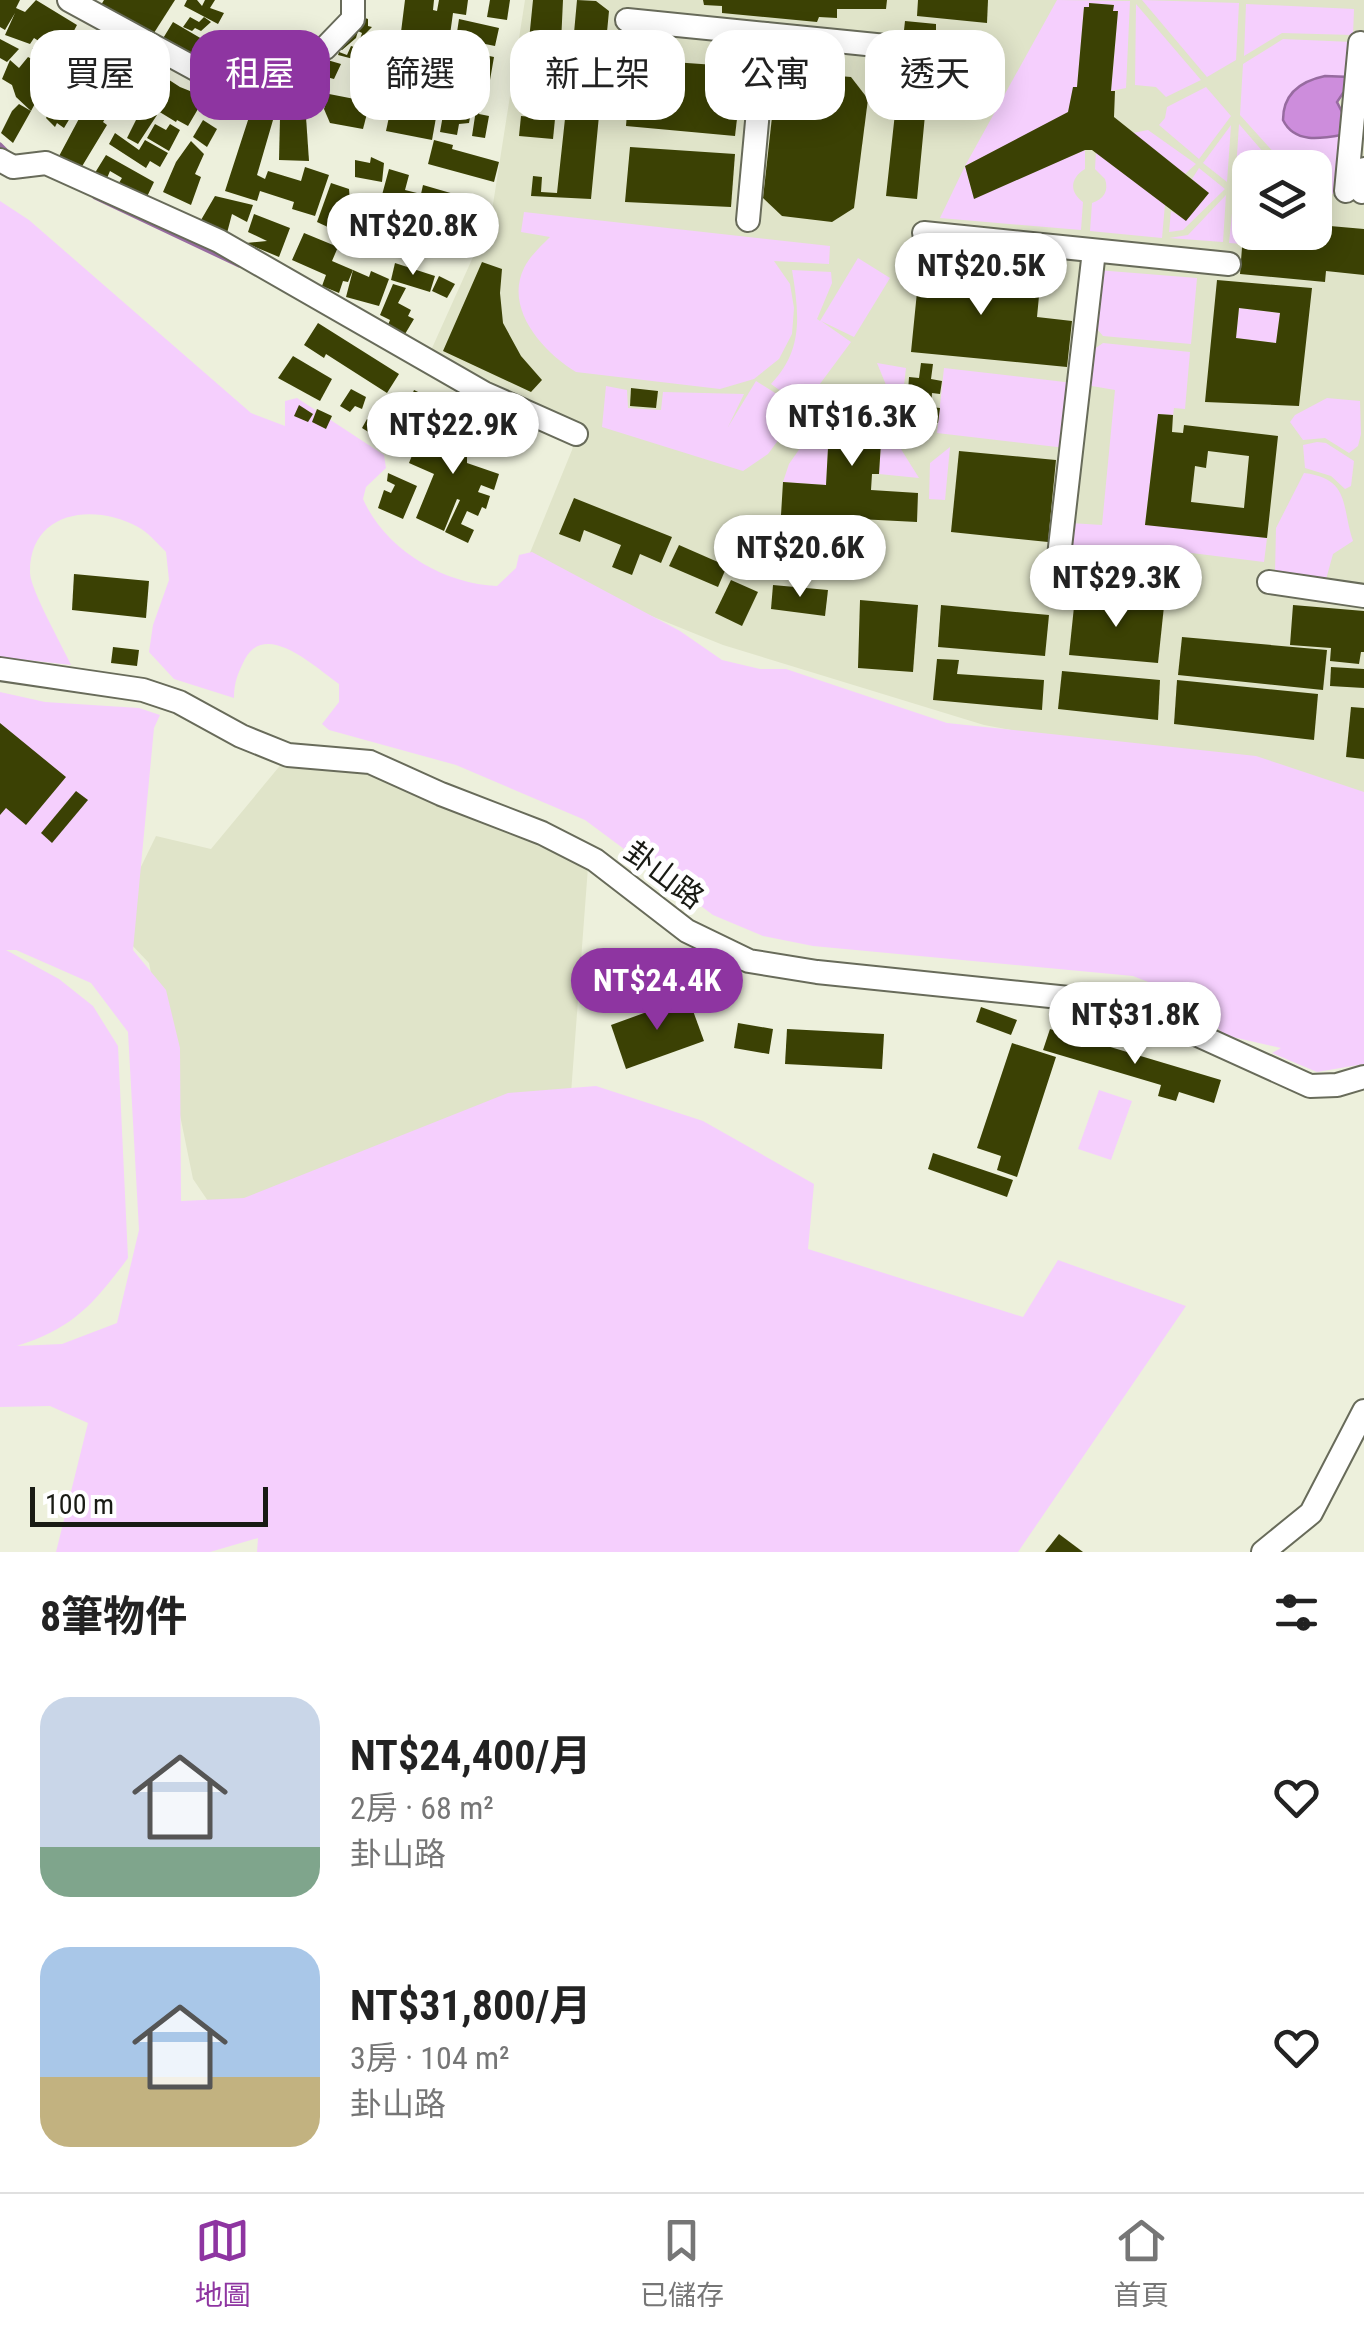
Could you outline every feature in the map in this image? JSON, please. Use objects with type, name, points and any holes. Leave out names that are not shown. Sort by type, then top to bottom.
[{"type":"street","points":[[69,0],[236,90],[325,48],[352,20],[353,0]]},
{"type":"street","points":[[627,20],[726,30]]},
{"type":"street","points":[[1358,184],[1360,43]]},
{"type":"street","points":[[748,220],[757,120]]},
{"type":"street","points":[[6,163],[38,163],[60,169],[221,235],[484,393],[576,434]]},
{"type":"street","points":[[924,233],[1229,264]]},
{"type":"street","points":[[1059,556],[1094,251]]},
{"type":"street","points":[[1269,582],[1364,596]]},
{"type":"street","name":"卦山路","points":[[0,669],[142,690],[179,702],[240,736],[288,755],[370,762],[542,833],[596,860],[687,931],[749,961],[1069,998],[1147,1012],[1310,1086],[1364,1077]]},
{"type":"street","points":[[1263,1552],[1311,1513],[1364,1411]]},
{"type":"shaded area","points":[[525,0],[1364,0],[1364,794],[984,725],[723,645],[525,565],[572,450],[579,422],[428,357],[491,217],[510,96],[510,120],[685,120],[685,30],[520,30]]},
{"type":"shaded area","points":[[1057,0],[1130,1],[1126,88],[1111,91],[1118,12],[1113,11],[1113,5],[1089,3],[1084,8],[1077,87],[1067,114],[965,166],[990,120],[1005,120],[1005,94]]},
{"type":"shaded area","points":[[1142,0],[1239,3],[1236,60],[1207,77]]},
{"type":"shaded area","points":[[1136,4],[1201,80],[1166,97],[1156,87],[1135,85]]},
{"type":"shaded area","points":[[1246,4],[1354,9],[1353,35],[1282,33],[1244,56]]},
{"type":"shaded area","points":[[1283,39],[1352,42],[1350,77],[1302,83],[1291,94],[1312,138],[1347,134],[1343,190],[1334,189],[1332,194],[1332,150],[1272,150],[1240,115],[1243,64]]},
{"type":"shaded area","points":[[1325,76],[1350,77],[1349,91],[1337,102],[1347,134],[1311,138],[1295,133],[1283,120],[1286,103],[1301,85]]},
{"type":"shaded area","points":[[1206,87],[1231,116],[1199,159],[1159,125],[1167,107]]},
{"type":"shaded area","points":[[1239,124],[1261,150],[1237,150]]},
{"type":"shaded area","points":[[1231,125],[1227,182],[1203,163]]},
{"type":"shaded area","points":[[1148,130],[1196,164],[1185,174],[1133,133]]},
{"type":"shaded area","points":[[1085,150],[1085,169],[1073,185],[1083,202],[1081,230],[940,218],[965,166],[974,198]]},
{"type":"shaded area","points":[[1096,151],[1165,204],[1162,238],[1090,231],[1092,203],[1106,191],[1105,179],[1095,169]]},
{"type":"shaded area","points":[[1199,168],[1225,189],[1183,230],[1169,232],[1171,211],[1186,220],[1208,193],[1192,179]]},
{"type":"shaded area","points":[[1226,195],[1223,242],[1169,238],[1188,235]]},
{"type":"shaded area","points":[[0,201],[29,220],[251,413],[285,426],[285,401],[297,398],[384,455],[386,468],[366,487],[363,499],[373,517],[401,548],[437,571],[456,579],[497,586],[516,568],[519,555],[532,552],[680,631],[722,660],[760,669],[786,669],[947,723],[1256,756],[1364,792],[1364,1064],[1317,1072],[1272,1053],[1281,1048],[1224,1035],[1206,1014],[1176,993],[1133,976],[813,946],[763,936],[713,915],[585,820],[456,765],[329,730],[322,724],[339,702],[339,684],[304,658],[278,645],[254,648],[237,678],[234,698],[174,679],[149,652],[153,625],[169,580],[166,552],[142,529],[120,519],[83,514],[66,518],[40,537],[32,552],[32,581],[71,665],[0,657]]},
{"type":"shaded area","points":[[524,212],[830,246],[829,264],[774,261],[790,284],[794,308],[792,334],[779,359],[754,379],[720,389],[576,372],[540,341],[523,314],[519,283],[524,268],[550,237],[521,232]]},
{"type":"shaded area","points":[[858,258],[890,278],[854,337],[821,321],[851,342],[768,454],[743,471],[602,427],[606,386],[627,390],[628,408],[661,410],[663,392],[744,394],[728,427],[756,381],[788,401],[770,433],[792,399],[771,384],[782,371],[794,344],[797,316],[792,270],[831,272],[832,283],[817,319],[820,321]]},
{"type":"shaded area","points":[[1097,270],[1197,278],[1191,344],[1103,336],[1092,323]]},
{"type":"shaded area","points":[[1239,308],[1280,313],[1276,343],[1236,338]]},
{"type":"shaded area","points":[[1103,343],[1190,352],[1185,409],[1174,408],[1173,415],[1158,414],[1145,524],[1267,538],[1264,562],[1143,547],[1141,556],[1067,544],[1070,523],[1102,525],[1115,390],[1086,385],[1090,352]]},
{"type":"shaded area","points":[[877,363],[906,368],[900,419]]},
{"type":"shaded area","points":[[944,368],[1073,383],[1066,448],[937,433]]},
{"type":"shaded area","points":[[1327,398],[1360,401],[1361,434],[1358,446],[1349,453],[1325,438],[1303,440],[1290,422],[1295,415]]},
{"type":"shaded area","points":[[826,411],[830,411],[826,485],[783,482],[789,464]]},
{"type":"shaded area","points":[[883,411],[888,412],[894,438],[919,478],[879,474]]},
{"type":"shaded area","points":[[1326,443],[1354,461],[1351,486],[1345,489],[1331,476],[1305,468],[1303,445]]},
{"type":"shaded area","points":[[950,447],[945,500],[929,499],[930,463]]},
{"type":"shaded area","points":[[1304,473],[1330,481],[1337,488],[1353,541],[1333,554],[1325,583],[1275,573],[1276,528]]},
{"type":"shaded area","points":[[0,692],[45,702],[139,708],[160,715],[154,728],[133,950],[166,990],[180,1048],[181,1201],[244,1198],[508,1093],[596,1086],[703,1121],[814,1184],[808,1249],[1023,1317],[1058,1260],[1186,1306],[1018,1552],[257,1552],[258,1538],[210,1552],[56,1552],[88,1423],[50,1406],[0,1407]],"holes":[[[6,950],[16,950],[91,983],[128,1032],[139,1230],[117,1323],[62,1344],[17,1346],[68,1323],[104,1289],[128,1258],[118,1046],[93,1006],[59,979]]]},
{"type":"shaded area","points":[[283,762],[340,762],[588,867],[566,1160],[247,1208],[208,1201],[193,1179],[149,963],[130,943],[136,877],[156,836],[211,849]]},
{"type":"shaded area","points":[[1099,1090],[1132,1101],[1111,1160],[1078,1149]]},
{"type":"building","points":[[0,0],[20,0],[16,8],[25,12],[36,0],[77,25],[74,30],[30,30],[30,44],[5,35],[15,13],[5,30],[0,27]]},
{"type":"building","points":[[104,0],[175,0],[156,30],[142,30],[101,5]]},
{"type":"building","points":[[187,0],[197,0],[202,6],[205,0],[215,0],[210,8],[224,13],[218,24],[184,6]]},
{"type":"building","points":[[405,0],[434,0],[433,10],[437,11],[439,0],[468,0],[466,15],[453,13],[451,30],[401,30]]},
{"type":"building","points":[[490,0],[510,0],[507,20],[487,17]]},
{"type":"building","points":[[533,0],[563,0],[562,30],[530,30]]},
{"type":"building","points":[[577,0],[596,1],[609,11],[607,30],[574,30]]},
{"type":"building","points":[[703,0],[887,0],[886,9],[837,9],[837,18],[819,17],[817,22],[722,13],[722,6],[704,5]]},
{"type":"building","points":[[918,0],[988,0],[987,23],[917,16]]},
{"type":"building","points":[[1089,3],[1114,5],[1113,11],[1118,11],[1111,91],[1115,91],[1114,117],[1209,193],[1186,221],[1092,150],[974,199],[965,166],[1068,112],[1073,87],[1077,87],[1084,7],[1089,7]]},
{"type":"building","points":[[348,12],[368,19],[368,26],[372,27],[350,30],[350,43],[342,50],[330,46]]},
{"type":"building","points":[[190,17],[199,22],[204,17],[211,22],[202,30],[183,27]]},
{"type":"building","points":[[459,19],[499,28],[495,46],[490,45],[490,30],[457,30]]},
{"type":"building","points":[[905,21],[936,24],[936,30],[904,30]]},
{"type":"building","points":[[173,22],[190,32],[190,55],[170,44],[168,30]]},
{"type":"building","points":[[0,39],[19,49],[7,62],[0,58]]},
{"type":"building","points":[[30,58],[30,110],[16,97],[12,85],[2,79],[10,60],[19,68]]},
{"type":"building","points":[[330,61],[341,64],[334,79],[330,78]]},
{"type":"building","points":[[685,63],[705,64],[705,120],[737,120],[735,136],[626,126],[626,120],[685,120]]},
{"type":"building","points":[[845,76],[851,77],[865,95],[854,208],[832,222],[782,216],[763,198],[772,120],[845,120]]},
{"type":"building","points":[[170,81],[190,91],[192,120],[188,126],[170,118]]},
{"type":"building","points":[[330,94],[350,98],[350,120],[365,120],[363,129],[330,123]]},
{"type":"building","points":[[19,104],[30,110],[13,143],[1,133]]},
{"type":"building","points":[[48,120],[69,120],[64,128],[57,123],[55,127]]},
{"type":"building","points":[[78,120],[104,120],[107,125],[81,168],[58,158]]},
{"type":"building","points":[[136,120],[154,120],[138,144],[127,138]]},
{"type":"building","points":[[203,120],[217,129],[207,147],[193,137]]},
{"type":"building","points":[[248,120],[273,120],[257,175],[265,179],[268,171],[301,181],[305,167],[329,175],[315,216],[292,209],[294,202],[260,191],[257,201],[225,191]]},
{"type":"building","points":[[280,120],[306,120],[309,161],[279,160]]},
{"type":"building","points":[[388,120],[436,120],[432,140],[386,131]]},
{"type":"building","points":[[442,120],[470,120],[459,124],[457,135],[440,132]]},
{"type":"building","points":[[474,120],[488,120],[485,138],[472,136]]},
{"type":"building","points":[[521,120],[555,120],[553,139],[519,136]]},
{"type":"building","points":[[565,120],[599,120],[591,199],[531,196],[533,176],[542,177],[541,192],[557,193]]},
{"type":"building","points":[[894,120],[925,120],[917,199],[886,196]]},
{"type":"building","points":[[155,124],[166,130],[170,124],[180,130],[169,151],[147,138]]},
{"type":"building","points":[[115,133],[139,150],[145,140],[168,153],[160,167],[150,161],[146,168],[109,144]]},
{"type":"building","points":[[434,140],[499,162],[494,182],[428,164]]},
{"type":"building","points":[[191,141],[204,154],[195,174],[201,177],[191,205],[163,192],[176,162]]},
{"type":"building","points":[[630,147],[735,154],[731,207],[625,202]]},
{"type":"building","points":[[106,155],[154,182],[144,203],[117,186],[122,178],[110,171],[105,183],[93,176]]},
{"type":"building","points":[[371,157],[384,163],[382,182],[355,177],[355,160],[370,163]]},
{"type":"building","points":[[389,169],[409,175],[405,190],[421,194],[423,185],[485,203],[479,224],[382,195]]},
{"type":"building","points":[[331,183],[349,189],[351,214],[343,234],[317,222]]},
{"type":"building","points":[[215,196],[253,205],[247,222],[232,214],[227,233],[201,220]]},
{"type":"building","points":[[420,210],[445,220],[437,241],[411,231]]},
{"type":"building","points":[[254,214],[290,228],[279,257],[246,243],[267,241],[248,232]]},
{"type":"building","points":[[464,222],[485,231],[476,251],[455,242]]},
{"type":"building","points":[[1332,226],[1364,229],[1364,275],[1326,271],[1325,282],[1240,274],[1242,250],[1332,250]]},
{"type":"building","points":[[304,233],[338,247],[332,261],[353,270],[339,293],[322,286],[326,275],[292,260]]},
{"type":"building","points":[[921,252],[971,257],[969,271],[981,271],[979,290],[1039,296],[1037,317],[1072,321],[1067,367],[911,352]]},
{"type":"building","points":[[482,262],[502,269],[503,323],[521,356],[542,380],[531,392],[443,351]]},
{"type":"building","points":[[395,263],[435,276],[430,292],[391,280]]},
{"type":"building","points":[[353,270],[369,277],[371,271],[389,279],[379,306],[346,297]]},
{"type":"building","points":[[439,276],[455,284],[447,298],[432,291]]},
{"type":"building","points":[[1217,280],[1312,288],[1299,406],[1205,402]],"holes":[[[1239,308],[1280,313],[1276,343],[1236,338]]]},
{"type":"building","points":[[393,284],[406,288],[398,303],[411,310],[408,316],[414,319],[405,334],[388,325],[390,320],[380,315]]},
{"type":"building","points":[[318,323],[399,374],[387,393],[326,354],[324,358],[304,345]]},
{"type":"building","points":[[293,356],[332,379],[320,401],[278,378]]},
{"type":"building","points":[[921,363],[933,364],[931,379],[942,381],[940,394],[932,393],[931,407],[940,408],[938,423],[930,422],[929,438],[911,436],[912,422],[904,421],[906,406],[915,407],[917,393],[908,392],[909,377],[919,378]]},
{"type":"building","points":[[842,384],[877,386],[876,410],[883,411],[879,474],[872,474],[871,490],[918,493],[917,522],[781,515],[783,482],[826,485],[830,411],[841,412]]},
{"type":"building","points":[[631,388],[658,391],[656,408],[630,406]]},
{"type":"building","points":[[351,389],[366,397],[362,409],[355,406],[350,412],[340,406]]},
{"type":"building","points":[[414,390],[445,405],[445,416],[435,439],[401,422]]},
{"type":"building","points":[[299,405],[313,414],[308,422],[294,416]]},
{"type":"building","points":[[317,409],[332,416],[326,429],[312,422]]},
{"type":"building","points":[[459,410],[485,422],[480,442],[472,456],[467,456],[467,463],[499,474],[494,490],[481,485],[478,492],[490,496],[486,509],[482,507],[478,516],[467,511],[461,524],[474,530],[468,543],[445,532],[460,500],[457,499],[444,531],[416,518],[434,474],[409,463],[413,453],[404,449],[411,434],[441,447],[441,455]]},
{"type":"building","points":[[1158,414],[1173,415],[1172,432],[1183,433],[1184,425],[1278,436],[1267,538],[1145,525]],"holes":[[[1208,451],[1249,456],[1244,508],[1191,502],[1195,466],[1206,468]]]},
{"type":"building","points":[[380,417],[391,424],[394,420],[411,431],[399,451],[362,428],[367,419],[376,424]]},
{"type":"building","points":[[959,451],[1056,460],[1048,542],[951,532]]},
{"type":"building","points":[[388,473],[417,486],[403,519],[378,508],[384,490],[391,493],[395,485],[387,481]]},
{"type":"building","points":[[574,498],[672,537],[661,563],[640,554],[632,575],[612,567],[621,545],[584,530],[580,542],[559,534]]},
{"type":"building","points":[[679,545],[727,566],[718,587],[669,566]]},
{"type":"building","points":[[74,574],[149,581],[146,618],[72,610]]},
{"type":"building","points":[[731,580],[758,592],[742,626],[715,613]]},
{"type":"building","points":[[773,585],[828,590],[825,616],[771,609]]},
{"type":"building","points":[[1075,597],[1164,606],[1158,663],[1069,655]]},
{"type":"building","points":[[860,600],[918,605],[913,672],[858,668]]},
{"type":"building","points":[[941,605],[1049,615],[1045,656],[938,647]]},
{"type":"building","points":[[1293,605],[1364,611],[1364,652],[1359,664],[1330,661],[1331,648],[1290,645]]},
{"type":"building","points":[[1182,637],[1327,650],[1323,690],[1178,675]]},
{"type":"building","points":[[113,647],[139,650],[137,666],[111,663]]},
{"type":"building","points":[[937,659],[959,660],[957,674],[1044,680],[1042,710],[933,700]]},
{"type":"building","points":[[1331,667],[1364,669],[1364,688],[1330,686]]},
{"type":"building","points":[[1062,671],[1160,680],[1158,720],[1058,709]]},
{"type":"building","points":[[1177,680],[1318,694],[1314,740],[1174,724]]},
{"type":"building","points":[[1351,707],[1364,708],[1364,759],[1346,757]]},
{"type":"building","points":[[0,723],[66,777],[26,825],[6,808],[0,815]]},
{"type":"building","points":[[76,791],[88,800],[52,843],[41,833]]},
{"type":"building","points":[[688,997],[704,1041],[626,1069],[611,1025]]},
{"type":"building","points":[[981,1007],[1017,1020],[1011,1035],[976,1022]]},
{"type":"building","points":[[738,1023],[773,1029],[769,1054],[734,1048]]},
{"type":"building","points":[[787,1029],[884,1034],[882,1069],[785,1064]]},
{"type":"building","points":[[1050,1029],[1221,1080],[1214,1103],[1179,1092],[1176,1101],[1158,1096],[1161,1085],[1043,1050]]},
{"type":"building","points":[[1012,1043],[1056,1057],[1017,1177],[997,1170],[1001,1156],[977,1148]]},
{"type":"building","points":[[933,1153],[1013,1180],[1007,1197],[928,1169]]},
{"type":"building","points":[[1059,1534],[1083,1552],[1045,1552]]},
{"type":"waterway","points":[[0,145],[9,154]]},
{"type":"waterway","points":[[95,197],[239,265]]}]
